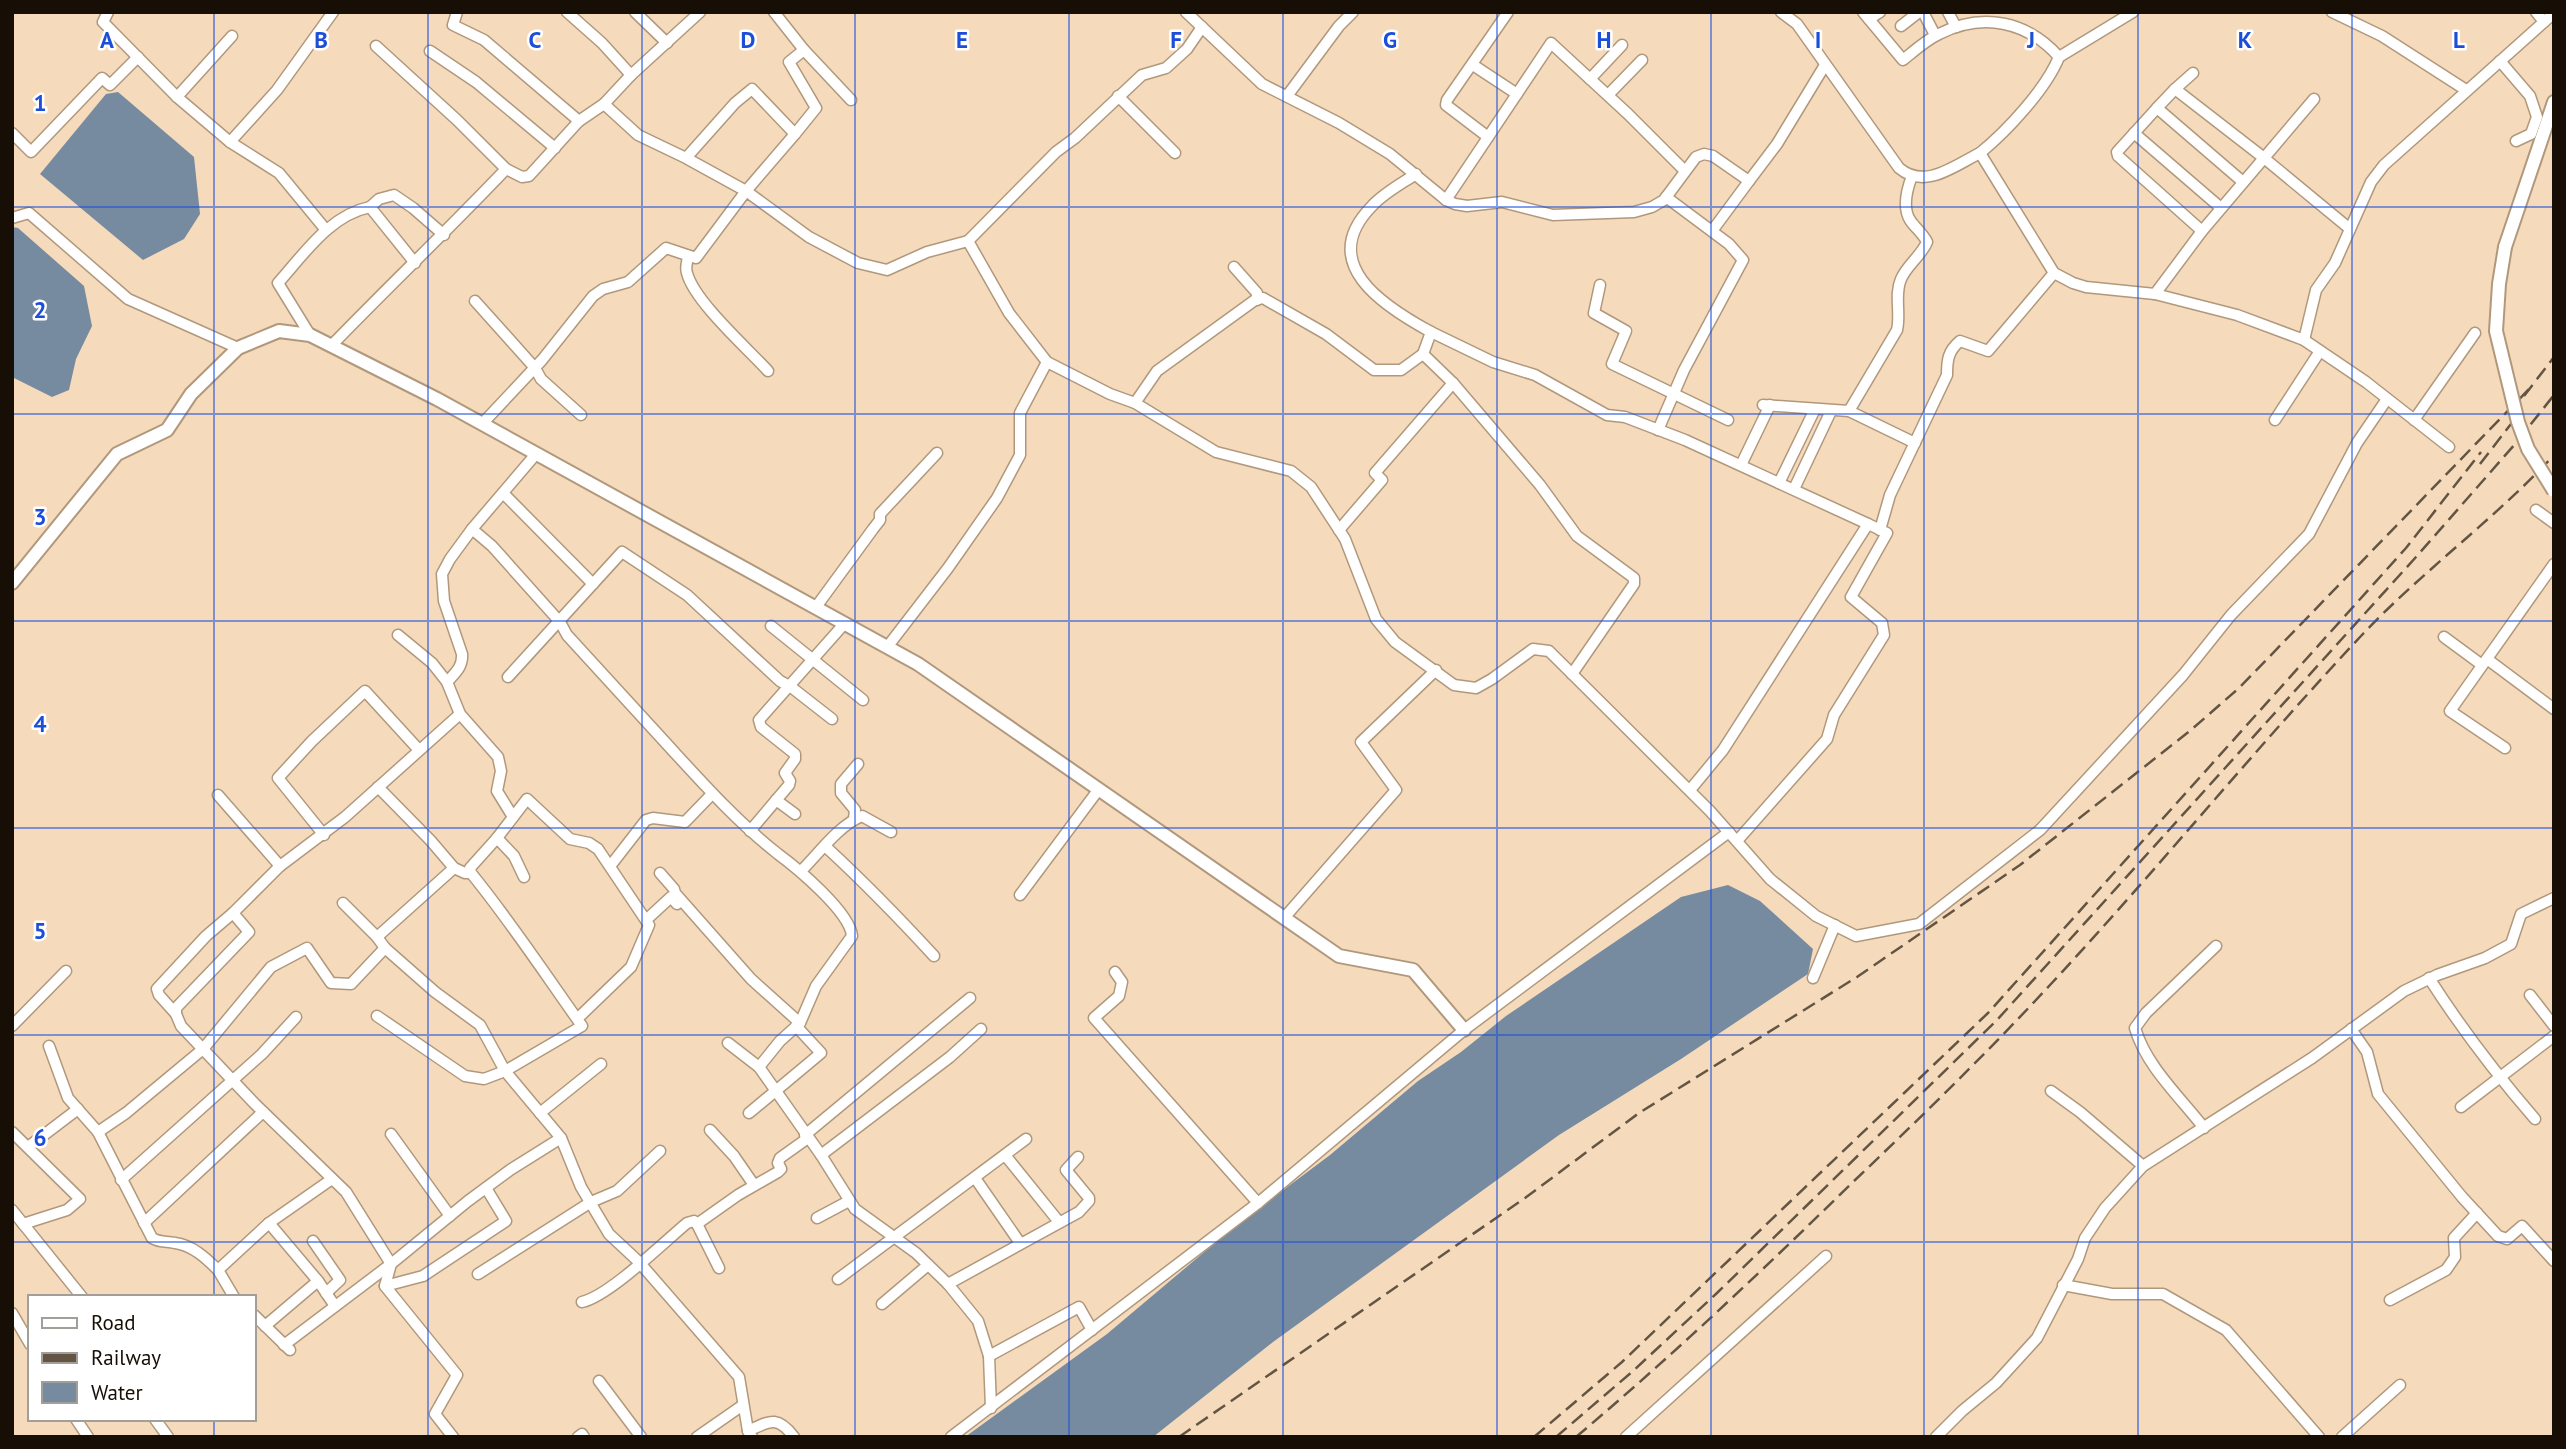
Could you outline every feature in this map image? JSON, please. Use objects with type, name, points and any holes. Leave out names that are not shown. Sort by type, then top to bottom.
[{"type":"street","points":[[107,12],[103,22],[177,97],[230,142],[279,173],[326,230]]},
{"type":"street","points":[[230,142],[277,90],[334,12]]},
{"type":"street","points":[[457,12],[453,25],[484,40],[579,121]]},
{"type":"street","points":[[567,12],[602,43],[631,75]]},
{"type":"street","points":[[635,12],[667,43]]},
{"type":"street","points":[[376,46],[506,169],[522,177],[529,176],[579,121],[604,104],[631,75],[700,12]]},
{"type":"street","points":[[774,12],[804,50],[851,100]]},
{"type":"street","points":[[1186,12],[1262,85],[1339,123],[1390,154],[1446,200],[1467,206],[1510,203],[1553,215],[1634,212],[1652,207],[1666,197],[1696,157],[1704,154],[1713,156],[1749,181]]},
{"type":"street","points":[[1287,96],[1339,26],[1353,12]]},
{"type":"street","points":[[1488,137],[1446,105],[1508,12]]},
{"type":"street","points":[[1781,12],[1797,24],[1899,168],[1912,176],[1929,178],[1980,153],[1999,138],[2054,68],[2059,57],[2133,12]]},
{"type":"street","points":[[1881,12],[1866,16],[1903,60],[1936,36],[1956,27],[1993,20],[2020,28],[2046,42],[2059,57]]},
{"type":"street","points":[[1901,26],[1921,12],[1936,36]]},
{"type":"street","points":[[1948,12],[1956,27]]},
{"type":"street","points":[[2332,12],[2382,36],[2466,90]]},
{"type":"street","points":[[2536,12],[2544,22]]},
{"type":"street","points":[[2304,340],[2316,290],[2335,263],[2371,182],[2384,165],[2554,13]]},
{"type":"street","points":[[604,104],[638,135],[746,191],[809,237],[858,263],[887,270],[927,252],[968,241],[1028,178],[1118,96],[1142,75],[1166,68],[1187,49],[1202,27]]},
{"type":"street","points":[[177,97],[232,36]]},
{"type":"street","points":[[1446,200],[1551,43],[1685,172]]},
{"type":"street","points":[[1590,79],[1622,46]]},
{"type":"street","points":[[482,424],[535,368],[593,296],[603,289],[628,282],[666,248],[695,258],[746,191],[816,108],[789,62],[804,50]]},
{"type":"street","points":[[430,51],[476,82],[555,148]]},
{"type":"street","points":[[12,133],[31,152],[102,78],[110,85],[138,57]]},
{"type":"street","points":[[1608,96],[1642,60]]},
{"type":"street","points":[[2500,61],[2530,96],[2537,117],[2531,134],[2516,141]]},
{"type":"street","points":[[1473,65],[1517,94]]},
{"type":"street","points":[[1712,231],[1777,144],[1825,65]]},
{"type":"street","points":[[2193,73],[2157,108],[2118,152],[2118,156],[2203,231]]},
{"type":"street","points":[[686,158],[735,103],[752,89],[795,134]]},
{"type":"street","points":[[2175,89],[2350,229]]},
{"type":"street","points":[[1118,96],[1175,153]]},
{"type":"street","points":[[2155,295],[2221,208],[2314,99]]},
{"type":"street","points":[[2554,102],[2505,247],[2496,331],[2518,422],[2528,449],[2554,491]]},
{"type":"street","points":[[2157,108],[2243,183]]},
{"type":"street","points":[[2134,134],[2221,208]]},
{"type":"street","points":[[1980,153],[2054,273],[2073,283],[2155,295],[2237,315],[2304,340],[2449,447]]},
{"type":"street","points":[[331,346],[444,235],[506,169]]},
{"type":"street","points":[[1416,174],[1384,196],[1362,218],[1352,238],[1351,263],[1390,308],[1431,332],[1493,362],[1535,375],[1607,415],[1625,417],[1658,430],[1741,465],[1887,533],[1852,597],[1882,623],[1884,635],[1834,715],[1827,739],[1737,841]]},
{"type":"street","points":[[1849,411],[1897,330],[1900,318],[1898,289],[1901,278],[1927,242],[1921,230],[1910,220],[1906,207],[1912,176]]},
{"type":"street","points":[[310,335],[278,283],[326,230],[352,212],[370,207],[379,199],[394,195],[444,235]]},
{"type":"street","points":[[1658,430],[1696,346],[1743,260],[1730,244],[1666,197]]},
{"type":"street","points":[[370,207],[415,262]]},
{"type":"street","points":[[12,218],[29,213],[128,299],[238,348]]},
{"type":"street","points":[[968,241],[1009,313],[1047,362],[1110,394],[1135,402],[1216,452],[1291,471],[1311,487],[1345,539],[1376,619],[1395,642],[1454,685],[1476,688],[1533,649],[1549,651],[1690,790],[1770,879],[1816,916],[1856,936],[1920,924],[2040,830],[2183,675],[2231,615],[2309,534],[2357,443],[2387,399]]},
{"type":"street","points":[[688,257],[685,270],[695,288],[768,371]]},
{"type":"street","points":[[1234,267],[1257,293],[1256,300]]},
{"type":"street","points":[[1880,530],[1890,495],[1947,375],[1947,361],[1952,348],[1960,341],[1988,351],[2054,273]]},
{"type":"street","points":[[1600,285],[1594,313],[1626,331],[1611,363],[1728,420]]},
{"type":"street","points":[[1135,402],[1157,370],[1256,300],[1263,298],[1316,328],[1374,370],[1401,370],[1423,354],[1431,332]]},
{"type":"street","points":[[475,301],[535,368],[541,379],[580,415]]},
{"type":"street","points":[[12,583],[117,454],[167,430],[191,394],[238,348],[279,331],[310,335],[482,424],[918,664],[1339,956],[1413,970],[1464,1030]]},
{"type":"street","points":[[2414,420],[2474,333]]},
{"type":"street","points":[[2275,420],[2320,351]]},
{"type":"street","points":[[1423,354],[1453,383],[1533,476],[1577,536],[1634,578],[1634,584],[1572,674]]},
{"type":"street","points":[[888,646],[997,498],[1020,455],[1020,413],[1047,362]]},
{"type":"street","points":[[1339,530],[1382,480],[1375,473],[1453,383]]},
{"type":"street","points":[[1741,465],[1766,405],[1849,411],[1915,443]]},
{"type":"street","points":[[1779,483],[1815,409]]},
{"type":"street","points":[[1794,489],[1831,411]]},
{"type":"street","points":[[816,607],[880,520],[880,514],[937,453]]},
{"type":"street","points":[[447,682],[463,662],[444,601],[442,574],[472,529],[536,454]]},
{"type":"street","points":[[503,493],[593,584]]},
{"type":"street","points":[[2536,510],[2554,523]]},
{"type":"street","points":[[1690,790],[1723,750],[1868,524]]},
{"type":"street","points":[[472,529],[492,546],[559,622],[566,635],[712,794],[750,831],[802,870],[849,926],[852,936],[816,986],[798,1025],[780,1041],[759,1067]]},
{"type":"street","points":[[508,677],[622,552],[687,595],[780,681],[832,719]]},
{"type":"street","points":[[2505,748],[2450,711],[2554,564]]},
{"type":"street","points":[[750,831],[789,785],[790,780],[785,773],[795,759],[795,754],[759,724],[769,708],[791,687],[845,623]]},
{"type":"street","points":[[771,626],[863,700]]},
{"type":"street","points":[[398,635],[432,663],[447,682],[460,714],[498,757],[500,771],[497,791],[513,817]]},
{"type":"street","points":[[2444,637],[2554,709]]},
{"type":"street","points":[[1284,918],[1396,790],[1361,742],[1436,670]]},
{"type":"street","points":[[324,835],[278,778],[365,691],[419,750]]},
{"type":"street","points":[[385,1286],[391,1264],[346,1192],[263,1112],[181,1026],[176,1014],[157,989],[206,936],[233,914],[280,866],[324,835],[460,714]]},
{"type":"street","points":[[854,819],[855,810],[841,793],[841,784],[858,764]]},
{"type":"street","points":[[378,787],[454,868],[471,873]]},
{"type":"street","points":[[1020,895],[1099,789]]},
{"type":"street","points":[[611,865],[646,820],[653,818],[685,822],[712,794]]},
{"type":"street","points":[[218,795],[280,866]]},
{"type":"street","points":[[377,1016],[466,1076],[484,1079],[505,1071],[582,1026],[577,1019],[502,911],[471,873],[470,868],[527,799],[569,839],[589,843],[598,849],[649,925],[631,967],[577,1019]]},
{"type":"street","points":[[776,800],[795,814]]},
{"type":"street","points":[[802,870],[854,819],[862,816],[891,832]]},
{"type":"street","points":[[951,1437],[1258,1203],[1464,1030],[1729,832]]},
{"type":"street","points":[[497,838],[514,856],[524,877]]},
{"type":"street","points":[[826,847],[868,886],[934,956]]},
{"type":"street","points":[[377,937],[454,868]]},
{"type":"street","points":[[660,873],[751,979],[798,1025],[821,1053],[750,1113]]},
{"type":"street","points":[[646,920],[671,897],[678,905],[683,901]]},
{"type":"street","points":[[1936,1437],[1996,1383],[2037,1338],[2078,1259],[2085,1238],[2105,1208],[2143,1166],[2312,1058],[2404,991],[2429,978],[2485,958],[2511,944],[2521,914],[2554,898]]},
{"type":"street","points":[[343,903],[377,937],[384,948],[435,992],[477,1023],[505,1071],[561,1138],[581,1186],[609,1234],[639,1262],[739,1377],[750,1434],[769,1422],[777,1421],[794,1437]]},
{"type":"street","points":[[176,1014],[176,1008],[249,932],[233,914]]},
{"type":"street","points":[[1813,978],[1835,925]]},
{"type":"street","points":[[2204,1128],[2139,1043],[2135,1028],[2146,1013],[2216,946]]},
{"type":"street","points":[[98,1132],[126,1113],[203,1049],[271,967],[284,958],[307,948],[331,983],[351,984],[384,948]]},
{"type":"street","points":[[12,1026],[66,971]]},
{"type":"street","points":[[1115,972],[1122,982],[1119,996],[1094,1018],[1258,1203]]},
{"type":"street","points":[[2429,978],[2456,1020],[2535,1119]]},
{"type":"street","points":[[2530,995],[2554,1027]]},
{"type":"street","points":[[697,1224],[778,1172],[781,1169],[780,1158],[971,998]]},
{"type":"street","points":[[121,1180],[262,1054],[296,1017]]},
{"type":"street","points":[[821,1155],[950,1057],[981,1029]]},
{"type":"street","points":[[2351,1029],[2367,1052],[2378,1094],[2477,1213],[2498,1236],[2507,1239],[2522,1227],[2554,1261]]},
{"type":"street","points":[[2461,1107],[2554,1036]]},
{"type":"street","points":[[728,1043],[759,1067],[855,1209],[928,1265],[948,1284],[978,1321],[989,1356],[991,1408]]},
{"type":"street","points":[[49,1046],[68,1098],[98,1132],[152,1238],[160,1243],[176,1243],[201,1254],[218,1270],[233,1295]]},
{"type":"street","points":[[540,1113],[601,1064]]},
{"type":"street","points":[[2051,1091],[2143,1166]]},
{"type":"street","points":[[28,1147],[78,1109]]},
{"type":"street","points":[[144,1223],[263,1112]]},
{"type":"street","points":[[710,1130],[734,1156],[754,1185]]},
{"type":"street","points":[[12,1132],[80,1199],[66,1210],[23,1223]]},
{"type":"street","points":[[391,1134],[450,1216]]},
{"type":"street","points":[[256,1317],[287,1347],[486,1188],[561,1138]]},
{"type":"street","points":[[838,1279],[1026,1139]]},
{"type":"street","points":[[478,1275],[591,1202],[617,1191],[660,1151]]},
{"type":"street","points":[[1005,1155],[1059,1222]]},
{"type":"street","points":[[948,1284],[1079,1212],[1089,1198],[1066,1170],[1078,1157]]},
{"type":"street","points":[[975,1178],[1020,1243]]},
{"type":"street","points":[[218,1270],[269,1223],[332,1179]]},
{"type":"street","points":[[385,1286],[423,1276],[506,1221],[486,1188]]},
{"type":"street","points":[[817,1218],[849,1201]]},
{"type":"street","points":[[12,1210],[80,1295]]},
{"type":"street","points":[[2390,1300],[2446,1270],[2455,1257],[2454,1238],[2477,1213]]},
{"type":"street","points":[[582,1303],[595,1298],[687,1223],[694,1221],[719,1268]]},
{"type":"street","points":[[269,1223],[318,1281],[335,1306]]},
{"type":"street","points":[[313,1241],[340,1280],[326,1293]]},
{"type":"street","points":[[1626,1437],[1826,1256]]},
{"type":"street","points":[[882,1304],[928,1265]]},
{"type":"street","points":[[265,1326],[318,1281]]},
{"type":"street","points":[[2063,1285],[2112,1294],[2163,1294],[2226,1329],[2319,1437]]},
{"type":"street","points":[[385,1286],[457,1375],[435,1414],[453,1437]]},
{"type":"street","points":[[989,1356],[1079,1307],[1093,1330]]},
{"type":"street","points":[[12,1313],[28,1341]]},
{"type":"street","points":[[599,1381],[641,1437]]},
{"type":"street","points":[[2342,1437],[2400,1385]]},
{"type":"street","points":[[697,1437],[743,1405]]},
{"type":"street","points":[[80,1421],[88,1437]]},
{"type":"street","points":[[156,1421],[168,1437]]},
{"type":"street","points":[[578,1437],[582,1434],[584,1437]]},
{"type":"water","points":[[118,92],[194,157],[200,214],[184,239],[143,260],[40,174],[106,94]]},
{"type":"water","points":[[12,227],[18,228],[84,286],[92,326],[76,359],[69,390],[52,397],[12,377]]},
{"type":"water","points":[[1728,885],[1760,901],[1813,949],[1808,974],[1681,1059],[1559,1135],[1273,1342],[1153,1437],[965,1437],[1107,1334],[1234,1227],[1330,1155],[1418,1081],[1461,1052],[1506,1016],[1681,897]]},
{"type":"railway","points":[[2524,396],[2554,357]]},
{"type":"railway","points":[[1179,1437],[1525,1198],[1639,1113],[1857,977],[2020,865],[2191,730],[2239,688],[2530,388]]},
{"type":"railway","points":[[1556,1437],[1633,1371],[1717,1293],[1997,1020],[2416,557],[2516,443],[2554,395]]},
{"type":"railway","points":[[2480,464],[2521,411]]},
{"type":"railway","points":[[1534,1437],[1622,1362],[1988,1013],[2406,548],[2481,452]]},
{"type":"railway","points":[[1576,1437],[1751,1280],[1978,1060],[2089,942],[2361,636],[2408,590],[2507,502],[2554,455]]}]
